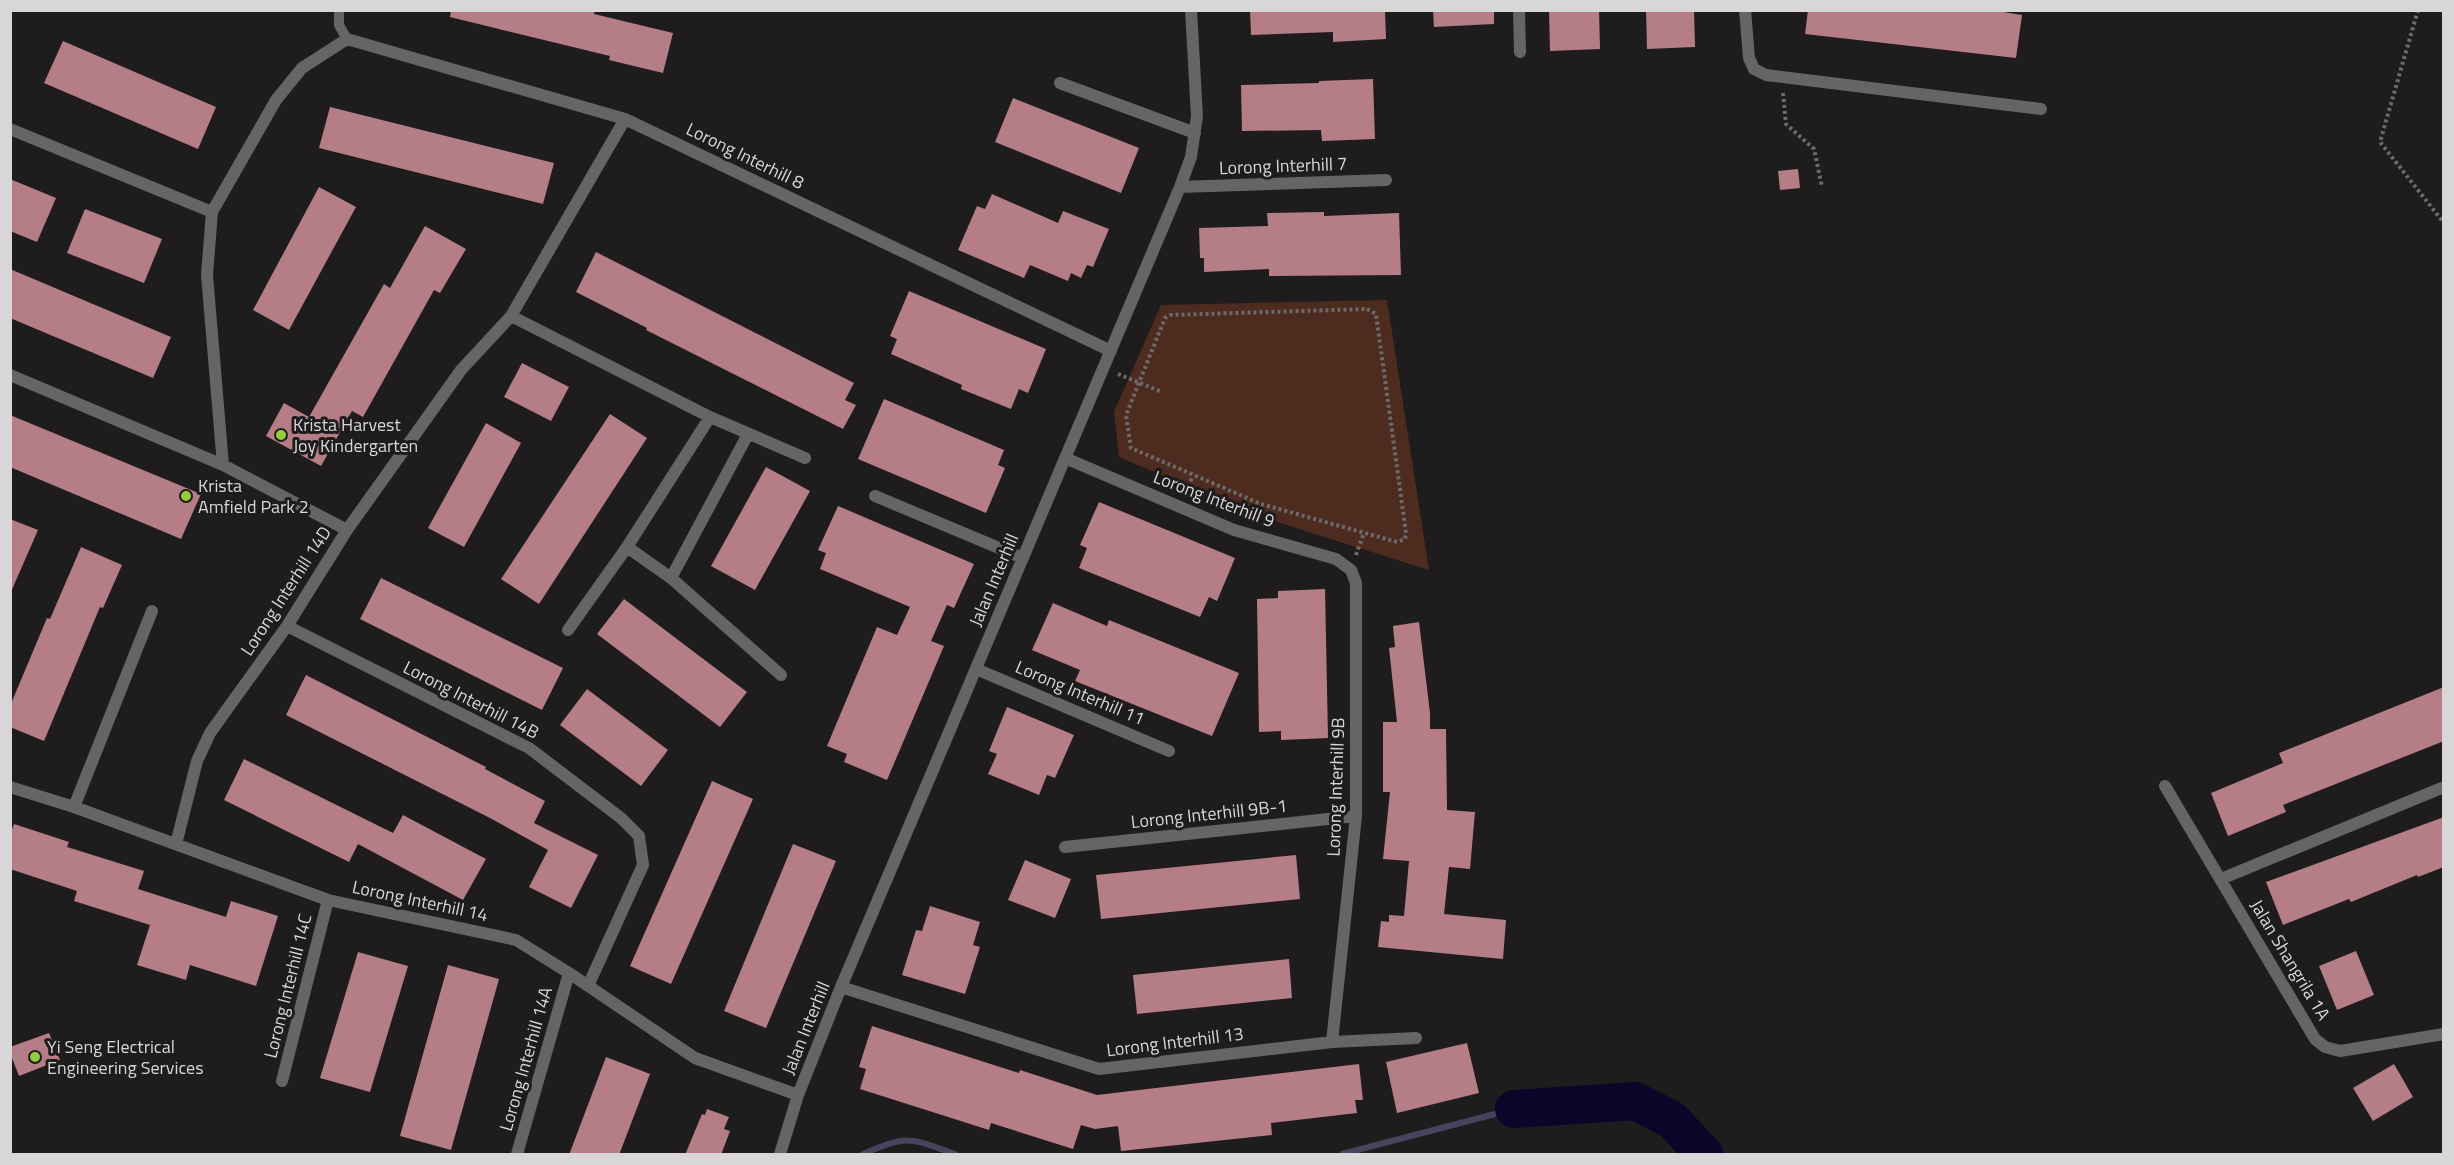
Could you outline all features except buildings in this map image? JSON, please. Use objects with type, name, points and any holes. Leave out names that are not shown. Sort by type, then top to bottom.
[{"type":"street","name":"Jalan Interhill","points":[[780,1155],[798,1095],[841,987],[1104,368],[1191,157],[1197,116],[1191,10]]},
{"type":"street","points":[[1519,10],[1520,52]]},
{"type":"street","points":[[1744,10],[1749,58],[1754,69],[1766,75],[2041,110]]},
{"type":"street","name":"Lorong Interhill 8","points":[[347,39],[625,119],[1111,351]]},
{"type":"street","points":[[223,465],[207,275],[212,212],[276,100],[302,68],[347,39]]},
{"type":"street","points":[[1060,83],[1195,133]]},
{"type":"street","points":[[347,530],[461,370],[511,316],[625,119]]},
{"type":"street","points":[[10,129],[212,212]]},
{"type":"street","name":"Lorong Interhill 7","points":[[1180,187],[1386,180]]},
{"type":"street","points":[[511,316],[710,417],[805,458]]},
{"type":"street","name":"Lorong Interhill 14D","points":[[10,375],[223,465],[347,530],[287,626],[210,733],[197,761],[176,844]]},
{"type":"street","points":[[568,630],[627,547],[710,417]]},
{"type":"street","points":[[671,578],[748,434]]},
{"type":"street","name":"Lorong Interhill 9","points":[[1065,458],[1234,530],[1336,559],[1351,570]]},
{"type":"street","points":[[874,496],[1023,558]]},
{"type":"street","points":[[627,547],[671,578],[781,675]]},
{"type":"street","name":"Lorong Interhill 9B","points":[[1332,1042],[1356,816],[1356,583],[1351,570]]},
{"type":"street","points":[[75,807],[152,611]]},
{"type":"street","name":"Lorong Interhill 14B","points":[[287,626],[529,748],[621,818],[639,836],[643,865],[588,986]]},
{"type":"street","name":"Lorong Interhill 11","points":[[976,669],[1169,751]]},
{"type":"street","name":"Jalan Shangrila 1A","points":[[2165,786],[2315,1039],[2325,1047],[2340,1050],[2444,1034]]},
{"type":"street","name":"Lorong Interhill 14","points":[[10,787],[75,807],[328,900],[516,940],[695,1058],[798,1095]]},
{"type":"street","points":[[2221,879],[2444,787]]},
{"type":"street","name":"Lorong Interhill 9B-1","points":[[1065,847],[1356,816]]},
{"type":"street","name":"Lorong Interhill 14C","points":[[282,1081],[328,900]]},
{"type":"street","name":"Lorong Interhill 14A","points":[[517,1155],[569,973]]},
{"type":"street","name":"Lorong Interhill 13","points":[[841,987],[1099,1069],[1332,1042],[1416,1038]]},
{"type":"lane","points":[[339,10],[339,25],[347,39]]},
{"type":"path","points":[[2418,10],[2380,142],[2444,223]]},
{"type":"path","points":[[1781,77],[1786,123],[1814,149],[1822,186]]},
{"type":"path","points":[[1367,309],[1373,311],[1406,533],[1405,539],[1397,542],[1364,533],[1261,504],[1134,451],[1129,444],[1126,415],[1165,318],[1170,315],[1367,309]]},
{"type":"path","points":[[1104,368],[1162,392]]},
{"type":"path","points":[[1351,570],[1364,533]]},
{"type":"shaded area","points":[[1387,300],[1429,570],[1258,516],[1119,457],[1114,412],[1161,305]]},
{"type":"waterway","points":[[1514,1109],[1635,1101],[1672,1120],[1704,1154]]},
{"type":"waterway","points":[[1342,1154],[1514,1109]]},
{"type":"waterway","points":[[863,1154],[890,1143],[909,1140],[955,1154]]},
{"type":"place","name":"Krista Harvest Joy Kindergarten","points":[[281,435]]},
{"type":"place","name":"Krista Amfield Park 2","points":[[186,496]]},
{"type":"place","name":"Yi Seng Electrical Engineering Services","points":[[35,1057]]}]
